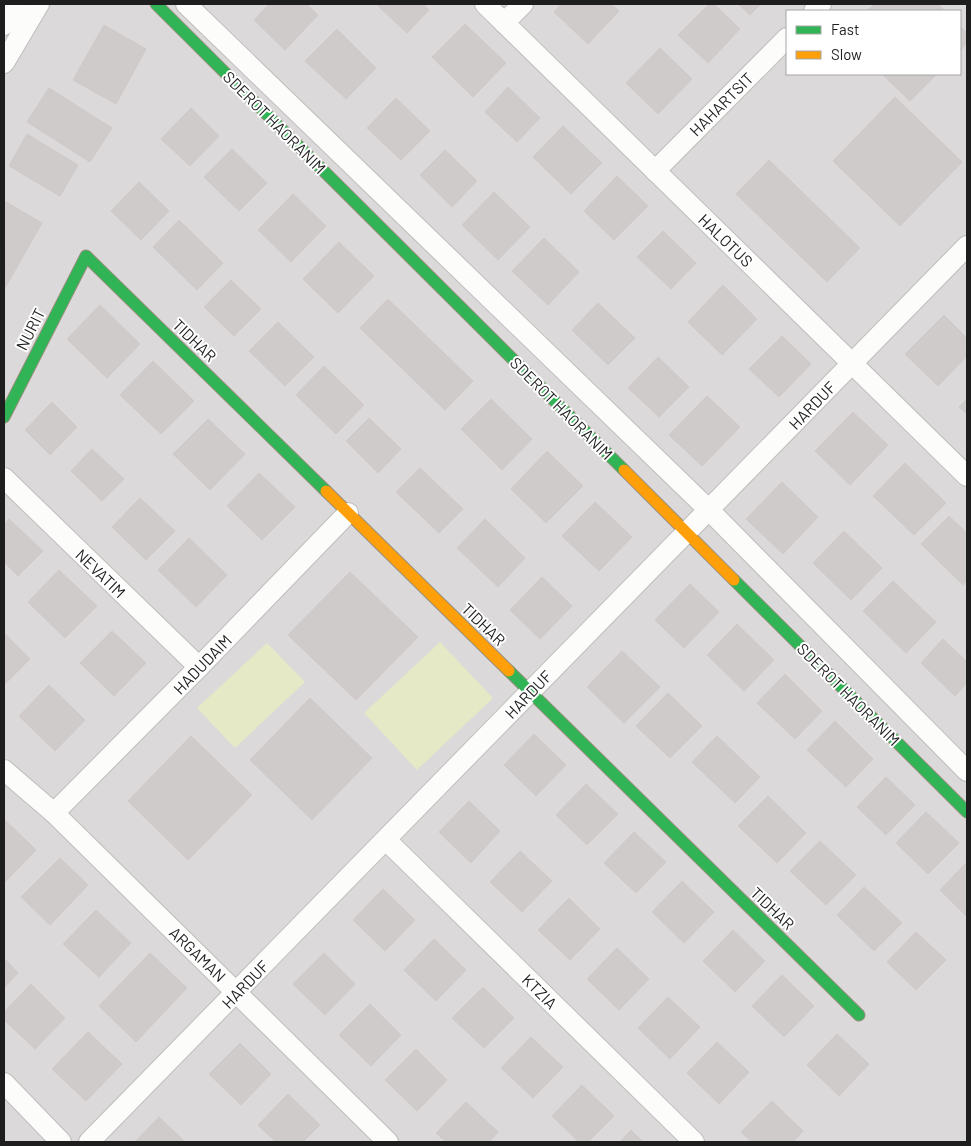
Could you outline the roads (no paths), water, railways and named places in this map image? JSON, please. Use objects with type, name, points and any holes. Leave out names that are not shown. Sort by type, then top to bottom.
[{"type":"street","points":[[4,25],[17,4]]},
{"type":"street","points":[[4,63],[39,4]]},
{"type":"street","name":"SDEROT HAORANIM","points":[[156,4],[967,812]]},
{"type":"street","name":"SDEROT HAORANIM","points":[[186,4],[709,510],[967,771]]},
{"type":"street","name":"HALOTUS","points":[[485,4],[967,476]]},
{"type":"street","points":[[504,23],[523,4]]},
{"type":"street","name":"HAHARTSIT","points":[[655,171],[786,39]]},
{"type":"street","name":"HARDUF","points":[[89,1142],[967,246]]},
{"type":"street","name":"NURIT","points":[[4,416],[86,256]]},
{"type":"street","name":"TIDHAR","points":[[86,256],[860,1016]]},
{"type":"street","name":"NEVATIM","points":[[4,478],[199,667]]},
{"type":"street","name":"HADUDAIM","points":[[54,813],[348,513]]},
{"type":"street","name":"ARGAMAN","points":[[4,770],[54,813],[388,1142]]},
{"type":"street","name":"KTZIA","points":[[386,840],[694,1142]]},
{"type":"street","points":[[4,1083],[61,1142]]}]
